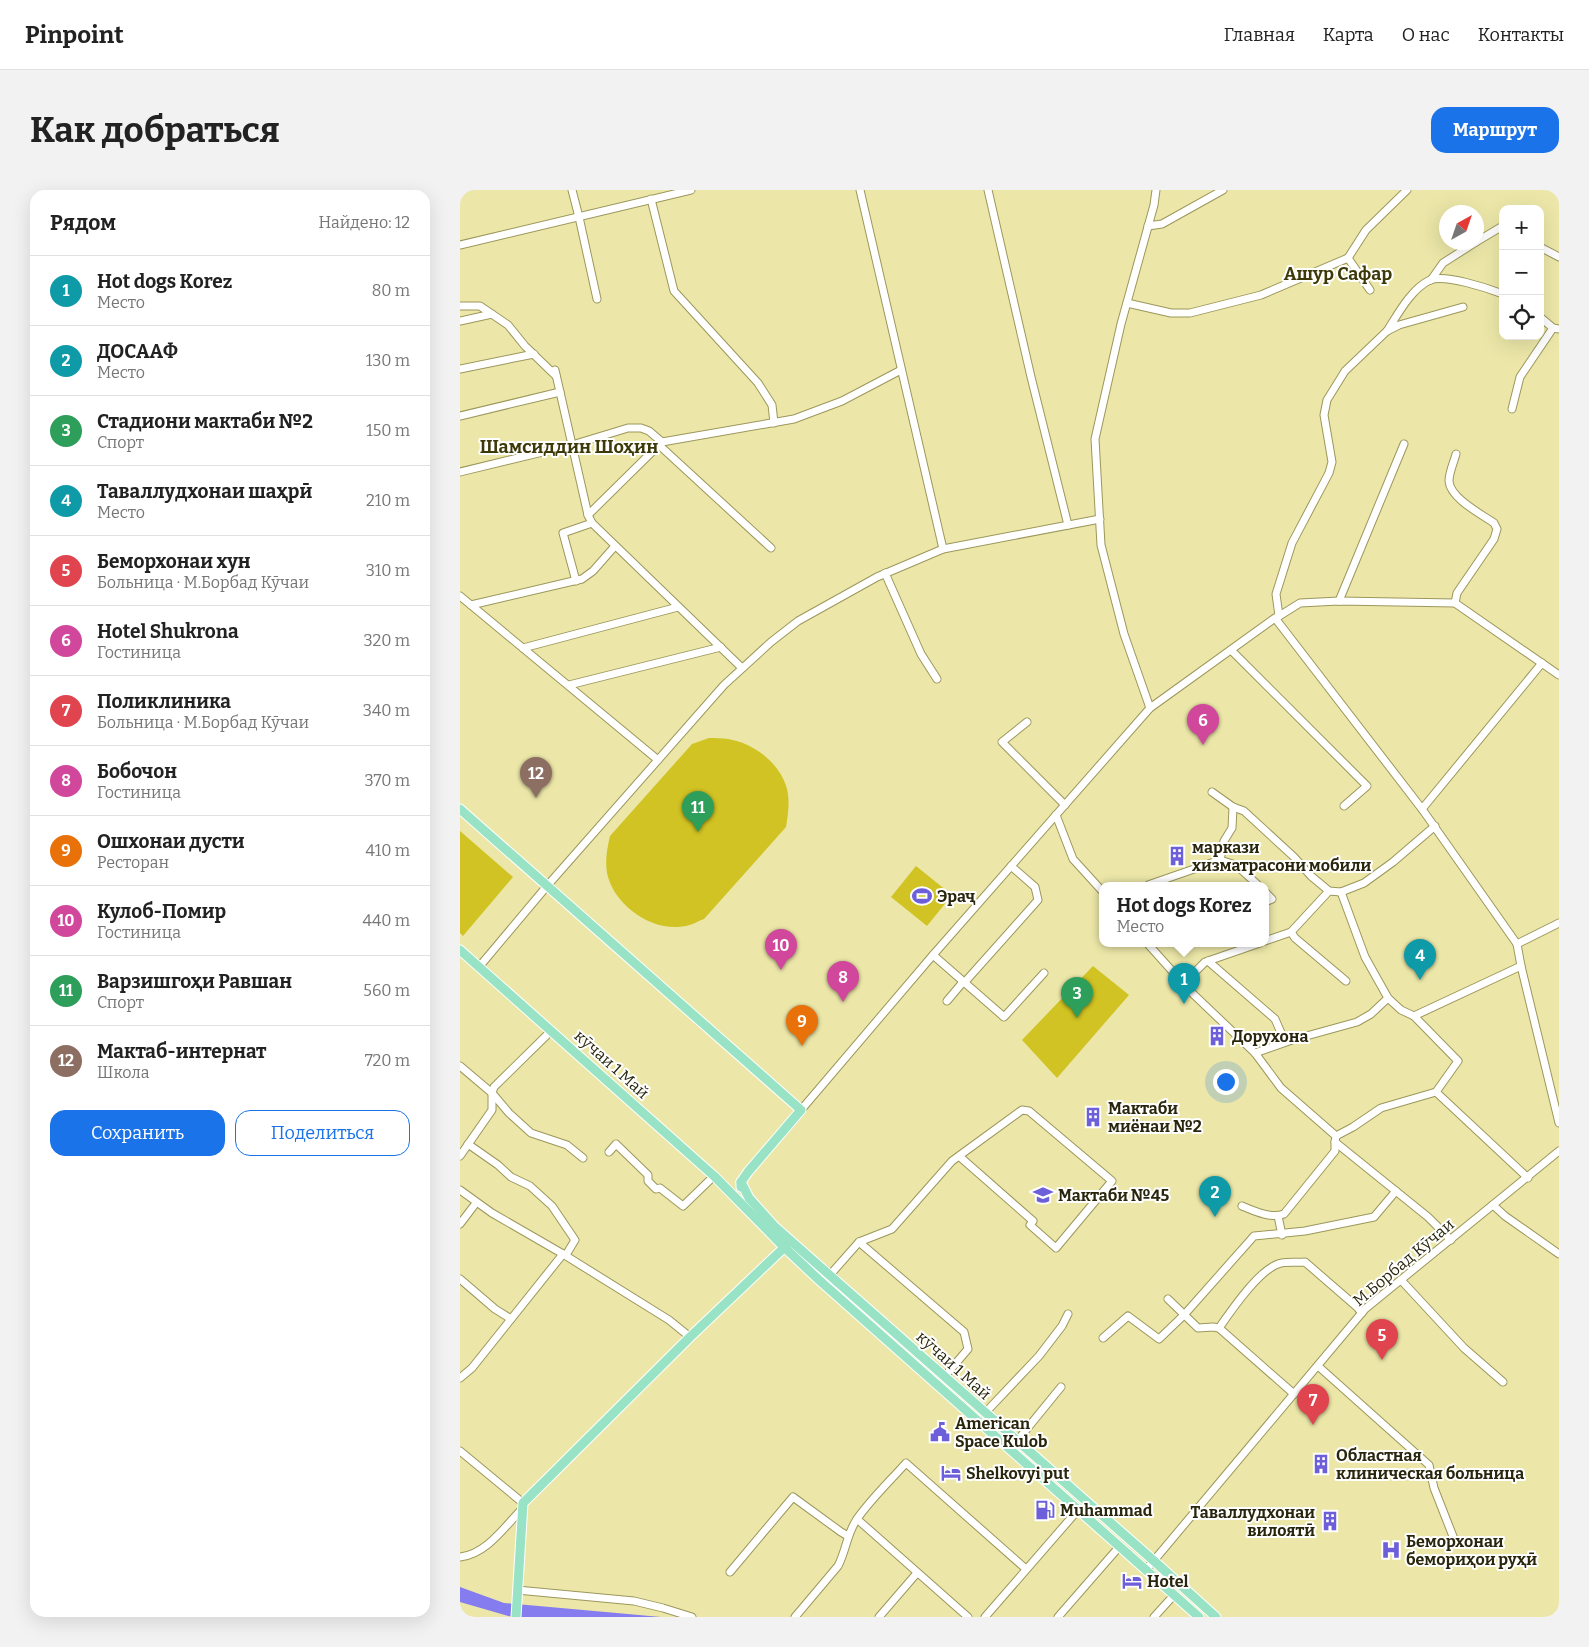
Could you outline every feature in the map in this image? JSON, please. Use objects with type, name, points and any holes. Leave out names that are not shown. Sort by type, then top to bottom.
[{"type":"main road","points":[[460,809],[800,1110],[741,1182],[742,1203]]},
{"type":"main road","name":"кӯчаи 1 Май","points":[[460,950],[715,1176],[742,1203],[1119,1548],[1199,1617]]},
{"type":"main road","points":[[715,1176],[730,1183],[741,1182]]},
{"type":"main road","name":"кӯчаи 1 Май","points":[[741,1182],[749,1198],[788,1245],[829,1276],[945,1376],[1216,1617]]},
{"type":"main road","points":[[516,1617],[523,1505],[690,1336],[788,1245]]},
{"type":"street","points":[[572,190],[597,299]]},
{"type":"street","points":[[460,246],[690,190]]},
{"type":"street","points":[[860,190],[943,549]]},
{"type":"street","points":[[988,190],[1028,368],[1068,525]]},
{"type":"street","points":[[1150,708],[1124,634],[1101,544],[1095,439],[1156,190]]},
{"type":"street","points":[[1154,204],[1162,190]]},
{"type":"street","points":[[1148,226],[1162,224],[1223,190]]},
{"type":"street","points":[[1127,303],[1171,313],[1190,313],[1261,295],[1348,258],[1366,230],[1407,190]]},
{"type":"street","points":[[651,200],[674,291],[758,383],[772,405],[774,423]]},
{"type":"street","points":[[1484,237],[1499,228]]},
{"type":"street","points":[[1544,249],[1559,257]]},
{"type":"street","points":[[1463,250],[1443,263],[1432,280],[1418,289],[1386,331],[1345,371],[1327,400],[1324,415],[1332,462],[1329,473],[1292,543],[1276,594],[1277,617],[1435,826],[1517,944],[1559,1123]]},
{"type":"street","points":[[1348,258],[1370,290]]},
{"type":"street","points":[[1432,280],[1449,280],[1477,285],[1499,293]]},
{"type":"street","points":[[460,306],[480,306],[508,324],[534,354],[555,373],[588,515],[592,523],[742,668]]},
{"type":"street","points":[[1386,331],[1399,325],[1463,307]]},
{"type":"street","points":[[460,321],[492,314]]},
{"type":"street","points":[[1512,409],[1520,377],[1556,328],[1544,320]]},
{"type":"street","points":[[460,369],[534,354]]},
{"type":"street","points":[[588,515],[661,444],[794,419],[842,401],[901,370]]},
{"type":"street","points":[[460,416],[560,392]]},
{"type":"street","points":[[461,469],[572,444],[628,428],[641,428],[649,431],[771,548]]},
{"type":"street","points":[[1339,601],[1404,444]]},
{"type":"street","points":[[1455,603],[1457,593],[1494,539],[1497,529],[1494,523],[1462,501],[1453,492],[1449,481],[1456,454]]},
{"type":"street","points":[[478,966],[724,685],[798,621],[885,573],[943,549],[1100,519]]},
{"type":"street","points":[[576,580],[563,534],[592,523]]},
{"type":"street","points":[[471,605],[588,576],[615,546]]},
{"type":"street","points":[[885,573],[921,654],[937,679]]},
{"type":"street","points":[[460,596],[658,760]]},
{"type":"street","points":[[800,1110],[1150,708],[1277,617],[1300,603],[1339,601],[1455,603],[1559,674]]},
{"type":"street","points":[[523,648],[678,606]]},
{"type":"street","points":[[569,685],[721,647]]},
{"type":"street","points":[[1231,650],[1367,786],[1344,806]]},
{"type":"street","points":[[1422,809],[1542,664]]},
{"type":"street","points":[[1027,722],[1002,742],[1066,805]]},
{"type":"street","points":[[1212,792],[1233,807],[1244,810],[1294,857],[1311,876],[1329,891],[1341,892],[1364,883],[1393,862],[1435,826]]},
{"type":"street","points":[[1220,860],[1224,841],[1232,828],[1233,807]]},
{"type":"street","points":[[1056,816],[1073,859],[1099,888]]},
{"type":"street","points":[[1158,882],[1220,860],[1236,865],[1255,882]]},
{"type":"street","points":[[947,1001],[1038,900],[1034,888],[1011,866]]},
{"type":"street","points":[[1269,940],[1291,932],[1329,891]]},
{"type":"street","points":[[1335,1139],[1380,1108],[1436,1092],[1458,1061],[1414,1016],[1402,1010],[1388,998],[1365,957],[1341,892]]},
{"type":"street","points":[[1517,944],[1559,923]]},
{"type":"street","points":[[1291,932],[1295,938],[1346,981]]},
{"type":"street","points":[[1151,947],[1184,983],[1255,1053],[1281,1088],[1335,1139],[1428,1217],[1451,1240]]},
{"type":"street","points":[[1184,983],[1208,961],[1248,947]]},
{"type":"street","points":[[933,955],[1004,1017],[1044,973]]},
{"type":"street","points":[[1208,961],[1275,1019],[1285,1042]]},
{"type":"street","points":[[1414,1016],[1521,966]]},
{"type":"street","points":[[1255,1053],[1285,1042],[1357,1022],[1371,1014],[1388,998]]},
{"type":"street","points":[[460,1156],[492,1110],[494,1087],[551,1031]]},
{"type":"street","points":[[460,1066],[492,1093],[508,1113],[531,1133],[567,1145],[583,1158]]},
{"type":"street","points":[[1436,1092],[1528,1178]]},
{"type":"street","points":[[829,1276],[859,1242],[892,1229],[952,1161],[1022,1110],[1029,1111],[1112,1181],[1056,1248],[1030,1225],[1033,1221],[960,1156]]},
{"type":"street","points":[[1242,1206],[1256,1212],[1278,1216],[1284,1214],[1335,1151],[1335,1139]]},
{"type":"street","points":[[460,1378],[472,1368],[575,1240],[560,1215],[530,1186],[511,1177],[498,1165],[468,1144]]},
{"type":"street","points":[[609,1152],[616,1144],[648,1175],[648,1181],[656,1189],[660,1188],[683,1206],[715,1176]]},
{"type":"street","name":"М.Борбад Кӯчаи","points":[[1146,1570],[1362,1313],[1493,1204],[1559,1152]]},
{"type":"street","points":[[460,1190],[476,1203],[564,1254],[669,1320],[690,1336]]},
{"type":"street","points":[[1103,1338],[1128,1316],[1159,1339],[1184,1316],[1254,1236],[1282,1235],[1374,1217],[1396,1191]]},
{"type":"street","points":[[460,1224],[476,1203]]},
{"type":"street","points":[[1493,1204],[1505,1216],[1559,1254]]},
{"type":"street","points":[[1278,1216],[1282,1235]]},
{"type":"street","points":[[859,1242],[964,1332],[968,1349],[945,1376]]},
{"type":"street","points":[[1219,1328],[1262,1274],[1278,1264],[1305,1262],[1362,1313]]},
{"type":"street","points":[[460,1278],[511,1319]]},
{"type":"street","points":[[1401,1280],[1464,1348],[1503,1382]]},
{"type":"street","points":[[1168,1299],[1198,1328],[1219,1328],[1294,1394]]},
{"type":"street","points":[[986,1413],[1014,1380],[1039,1356],[1062,1326],[1068,1314]]},
{"type":"street","points":[[1318,1366],[1430,1465],[1434,1488],[1456,1544]]},
{"type":"street","points":[[1017,1441],[1061,1387]]},
{"type":"street","points":[[460,1451],[523,1505],[486,1547],[467,1556],[460,1557]]},
{"type":"street","points":[[795,1617],[838,1566],[843,1557],[848,1536],[857,1519],[906,1462],[1026,1569]]},
{"type":"street","points":[[730,1572],[793,1497],[848,1536]]},
{"type":"street","points":[[985,1617],[1078,1510]]},
{"type":"street","points":[[857,1519],[968,1617]]},
{"type":"street","points":[[1058,1617],[1119,1548]]},
{"type":"street","points":[[879,1617],[917,1573]]},
{"type":"street","points":[[517,1594],[634,1601],[692,1617]]},
{"type":"street","points":[[1154,1617],[1174,1595]]},
{"type":"shaded area","points":[[709,738],[738,741],[756,750],[772,763],[784,780],[787,789],[789,804],[786,827],[704,919],[686,926],[673,927],[661,925],[648,921],[626,906],[611,885],[606,864],[610,836],[692,744]]},
{"type":"shaded area","points":[[460,831],[513,877],[463,936],[460,933]]},
{"type":"shaded area","name":"Эраҷ","points":[[916,866],[952,895],[927,926],[891,897]]},
{"type":"shaded area","points":[[1093,966],[1129,995],[1057,1078],[1022,1040]]},
{"type":"shaded area","points":[[460,1587],[504,1603],[661,1617],[512,1617],[460,1602]]},
{"type":"place","name":"Hotel Shukrona","points":[[1203,745]]},
{"type":"place","name":"Мактаб-интернат","points":[[536,798]]},
{"type":"place","name":"Варзишгоҳи Равшан","points":[[698,832]]},
{"type":"place","name":"маркази хизматрасони мобили","points":[[1177,856]]},
{"type":"place","name":"Эраҷ","points":[[922,896]]},
{"type":"place","name":"Кулоб-Помир","points":[[781,970]]},
{"type":"place","name":"Таваллудхонаи шаҳрӣ","points":[[1420,980]]},
{"type":"place","name":"Бобочон","points":[[843,1002]]},
{"type":"place","name":"Hot dogs Korez","points":[[1184,1004]]},
{"type":"place","name":"Стадиони мактаби №2","points":[[1077,1018]]},
{"type":"place","name":"Дорухона","points":[[1217,1036]]},
{"type":"place","name":"Ошхонаи дусти","points":[[802,1046]]},
{"type":"place","name":"Мактаби миёнаи №2","points":[[1093,1117]]},
{"type":"place","name":"Мактаби №45","points":[[1043,1195]]},
{"type":"place","name":"ДОСААФ","points":[[1215,1217]]},
{"type":"place","name":"Беморхонаи хун","points":[[1382,1360]]},
{"type":"place","name":"Поликлиника","points":[[1313,1425]]},
{"type":"place","name":"American Space Kulob","points":[[940,1432]]},
{"type":"place","name":"Областная клиническая больница","points":[[1321,1464]]},
{"type":"place","name":"Shelkovyi put","points":[[951,1473]]},
{"type":"place","name":"Muhammad","points":[[1045,1510]]},
{"type":"place","name":"Таваллудхонаи вилоятӣ","points":[[1330,1521]]},
{"type":"place","name":"Беморхонаи бемориҳои руҳӣ","points":[[1391,1550]]},
{"type":"place","name":"Hotel","points":[[1132,1581]]},
{"type":"district","name":"Ашур Сафар","points":[[1338,274]]},
{"type":"district","name":"Шамсиддин Шоҳин","points":[[569,447]]}]
